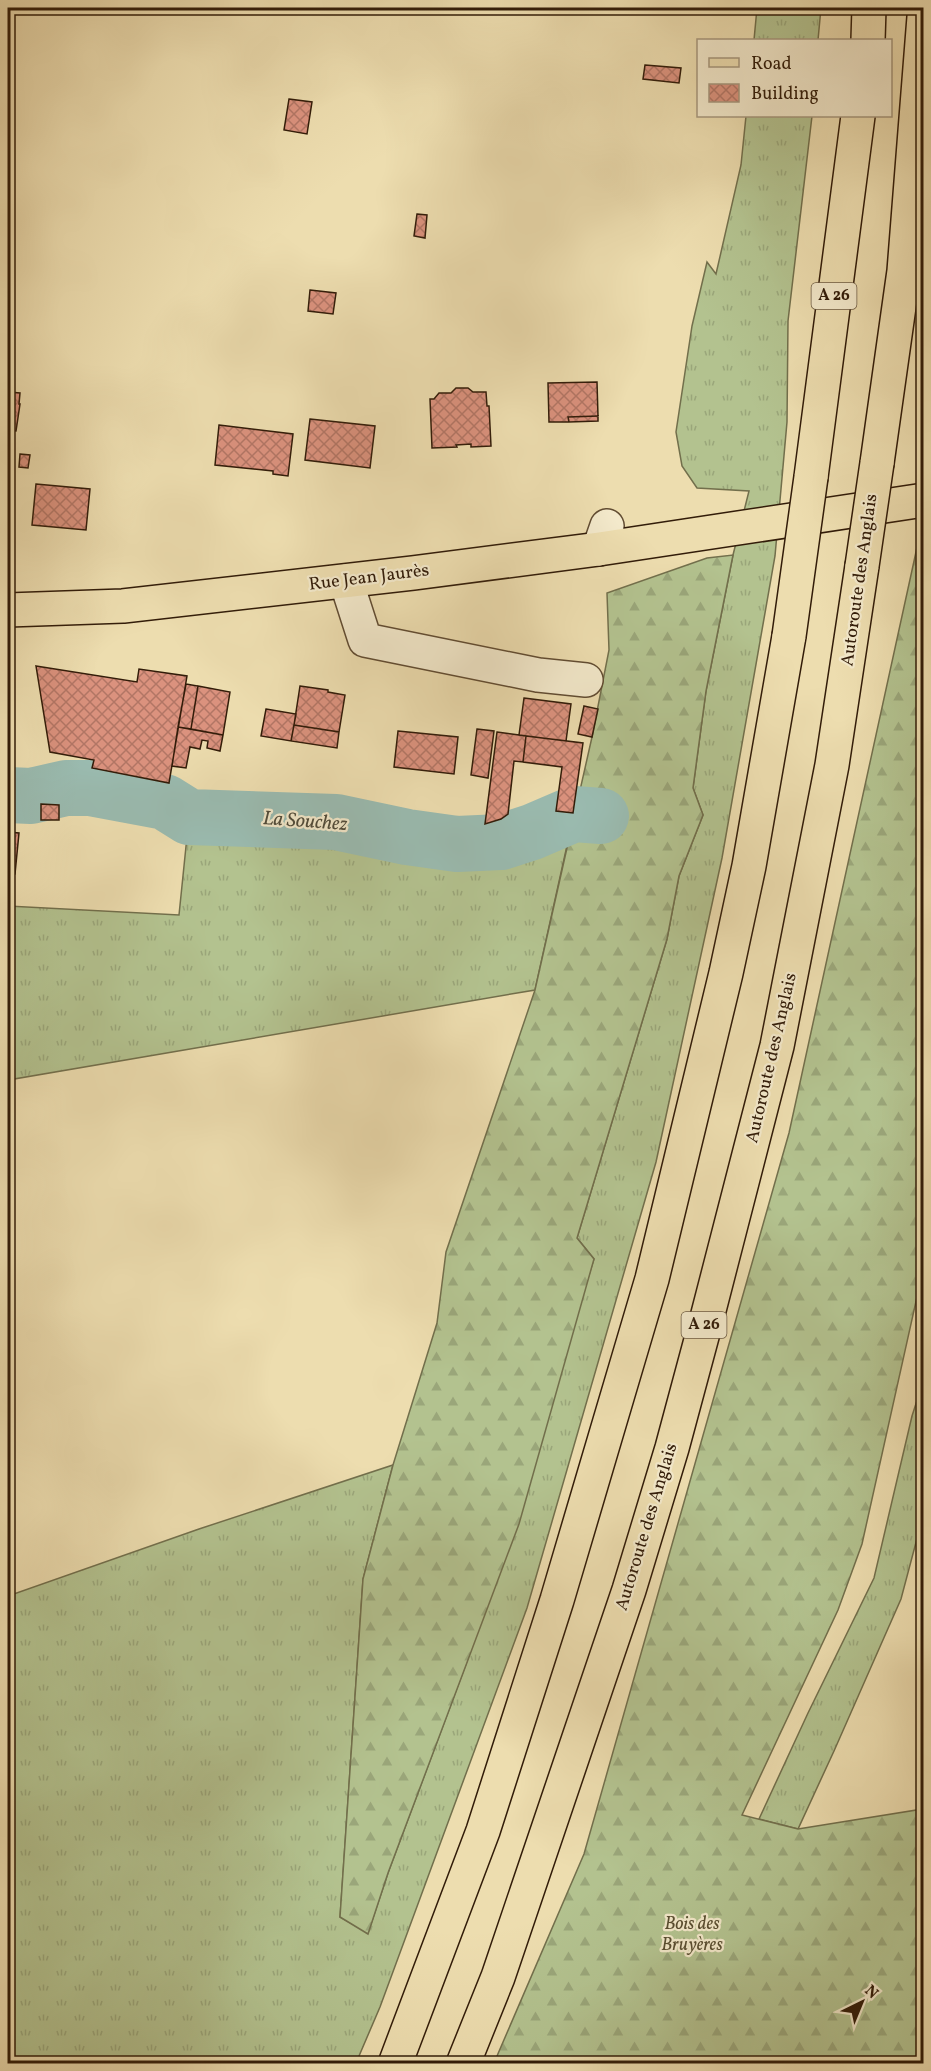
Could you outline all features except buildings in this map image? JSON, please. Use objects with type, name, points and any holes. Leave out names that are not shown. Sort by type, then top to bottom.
[{"type":"main road","points":[[868,39],[869,8]]},
{"type":"main road","name":"Autoroute des Anglais","points":[[463,2064],[498,1977],[629,1590],[672,1448],[777,1046],[832,765],[877,463],[904,271],[924,17]]},
{"type":"main road","name":"A 26","points":[[395,2064],[483,1831],[557,1600],[652,1279],[726,973],[749,866],[789,636],[858,117]]},
{"type":"main road","name":"Rue Jean Jaurès","points":[[8,610],[123,606],[346,581],[603,537],[728,530],[924,500]]},
{"type":"lane","points":[[346,581],[365,640],[538,675],[586,680]]},
{"type":"green space","points":[[757,8],[821,8],[818,39],[754,39]]},
{"type":"green space","points":[[746,117],[812,117],[788,321],[787,422],[775,556],[722,858],[656,1162],[527,1608],[380,2007],[356,2063],[8,2063],[8,1596],[199,1529],[393,1465],[363,1579],[340,1917],[368,1933],[466,1664],[594,1259],[577,1238],[667,939],[679,876],[703,815],[693,788],[706,691],[733,555],[749,491],[697,488],[682,466],[676,432],[692,326],[707,262],[716,274],[741,165]]},
{"type":"green space","name":"Bois des Bruyères","points":[[923,520],[923,1270],[862,1544],[838,1610],[742,1815],[798,1829],[923,1809],[923,2063],[494,2063],[584,1854],[789,1133]]},
{"type":"green space","points":[[733,555],[706,691],[693,788],[703,815],[679,876],[667,939],[577,1238],[594,1259],[519,1524],[388,1873],[368,1934],[340,1917],[363,1579],[393,1465],[437,1323],[446,1252],[535,990],[592,737],[609,650],[607,593],[707,558]]},
{"type":"green space","points":[[574,814],[535,990],[8,1080],[8,906],[179,915],[189,817],[336,822],[407,837],[457,844],[501,842]]},
{"type":"green space","points":[[923,1382],[923,1516],[901,1599],[798,1829],[759,1819],[874,1578],[912,1416]]},
{"type":"waterway","name":"La Souchez","points":[[8,795],[31,796],[66,788],[90,788],[165,802],[189,817],[336,822],[407,837],[457,844],[501,842],[574,814],[601,816]]}]
